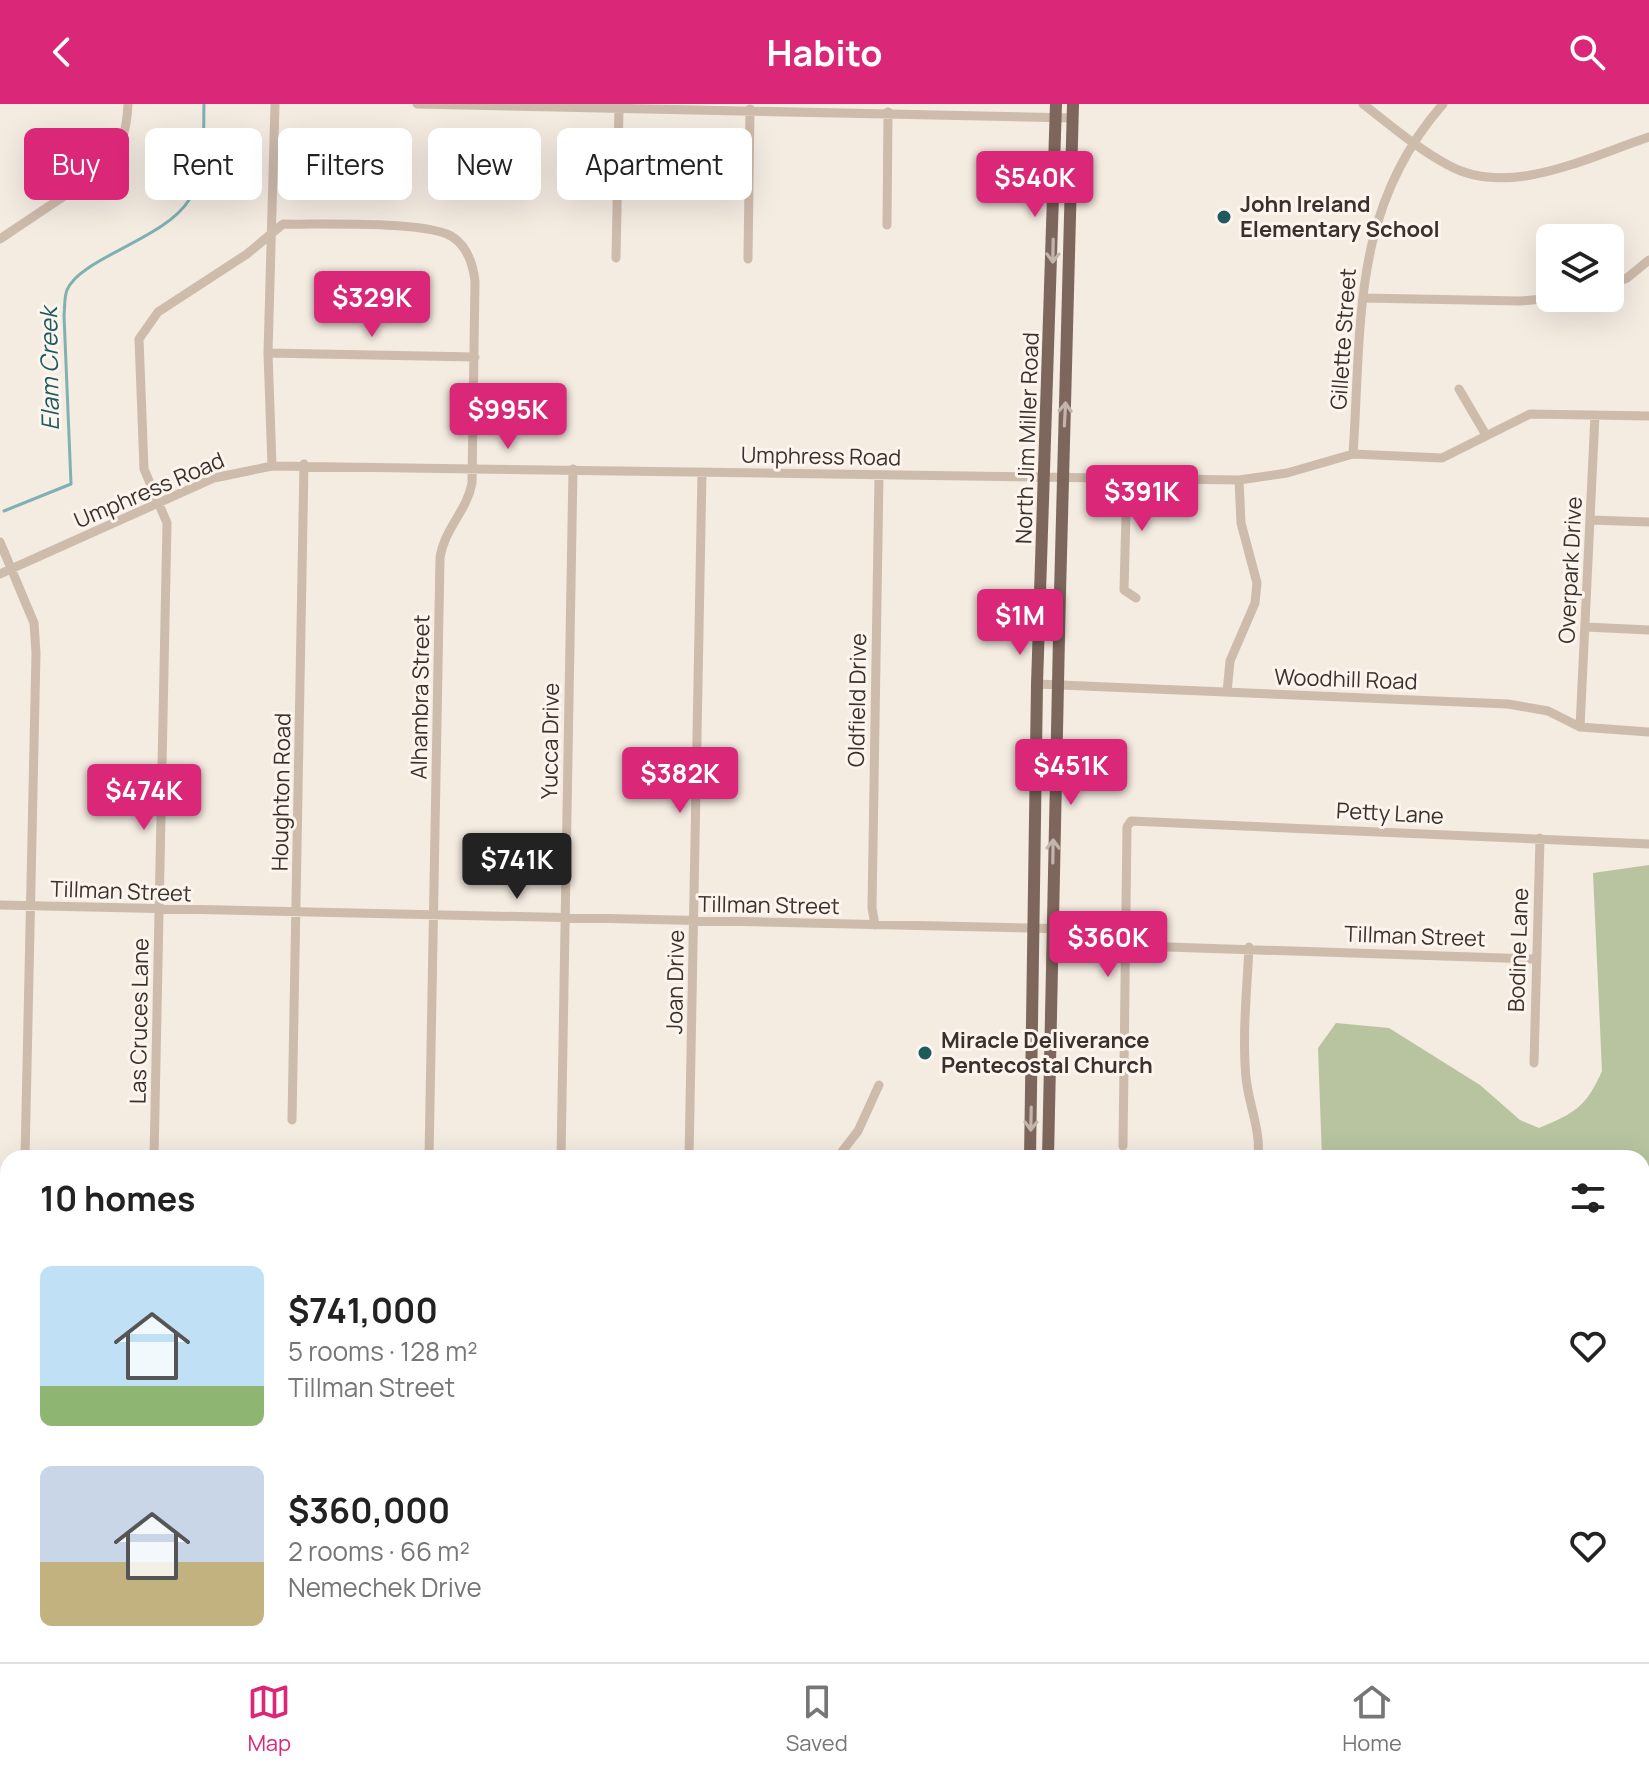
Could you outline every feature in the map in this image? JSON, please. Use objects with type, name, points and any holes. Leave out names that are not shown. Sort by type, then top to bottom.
[{"type":"main road","name":"North Jim Miller Road","points":[[1048,1150],[1055,685],[1070,322],[1073,104]]},
{"type":"main road","name":"North Jim Miller Road","points":[[1030,1150],[1037,684],[1056,110]]},
{"type":"main road","points":[[1051,322],[1070,322]]},
{"type":"street","points":[[0,239],[109,166],[119,151],[125,133],[128,104]]},
{"type":"street","points":[[272,466],[268,353],[275,104]]},
{"type":"street","points":[[417,104],[888,112],[1056,110],[1072,118]]},
{"type":"street","points":[[1363,104],[1448,165],[1495,180],[1527,176],[1649,138]]},
{"type":"street","name":"Gillette Street","points":[[1353,454],[1363,298],[1375,223],[1393,175],[1412,141],[1443,104]]},
{"type":"street","points":[[616,258],[619,108]]},
{"type":"street","points":[[748,259],[750,109]]},
{"type":"street","points":[[887,225],[888,112]]},
{"type":"street","name":"Alhambra Street","points":[[272,230],[283,224],[439,231],[453,237],[463,247],[472,264],[475,281],[470,494],[448,531],[440,558],[429,1150]]},
{"type":"street","name":"Las Cruces Lane","points":[[154,1150],[167,523],[143,460],[139,339],[158,312],[247,254],[272,230]]},
{"type":"street","points":[[1624,279],[1649,260]]},
{"type":"street","points":[[1363,298],[1536,300]]},
{"type":"street","points":[[268,353],[475,357]]},
{"type":"street","points":[[1459,389],[1486,435]]},
{"type":"street","name":"Umphress Road","points":[[0,574],[221,476],[272,466],[304,464],[1239,480],[1287,473],[1353,454],[1442,458],[1530,414],[1649,416]]},
{"type":"street","name":"Overpark Drive","points":[[1580,727],[1595,415]]},
{"type":"street","name":"Houghton Road","points":[[292,1120],[304,464]]},
{"type":"street","name":"Yucca Drive","points":[[561,1150],[573,469]]},
{"type":"street","name":"Joan Drive","points":[[689,1150],[702,472]]},
{"type":"street","name":"Oldfield Drive","points":[[875,925],[872,908],[879,476]]},
{"type":"street","points":[[1127,478],[1124,590],[1136,598]]},
{"type":"street","points":[[1227,692],[1230,661],[1255,603],[1257,583],[1241,523],[1239,480]]},
{"type":"street","points":[[1590,520],[1649,522]]},
{"type":"street","points":[[0,542],[34,623],[36,653],[25,1150]]},
{"type":"street","points":[[1586,627],[1649,630]]},
{"type":"street","name":"Woodhill Road","points":[[1037,684],[1530,706],[1580,727],[1649,732]]},
{"type":"street","name":"Petty Lane","points":[[1125,942],[1127,827],[1131,822],[1649,844]]},
{"type":"street","name":"Bodine Lane","points":[[1534,1063],[1534,959],[1540,838]]},
{"type":"street","name":"Tillman Street","points":[[0,905],[1081,930],[1125,942],[1534,959]]},
{"type":"street","points":[[1123,1146],[1125,942]]},
{"type":"street","points":[[1249,947],[1246,1069],[1258,1127],[1258,1150]]},
{"type":"street","points":[[843,1150],[858,1131],[879,1085]]},
{"type":"green space","points":[[1649,865],[1649,1150],[1322,1150],[1318,1048],[1336,1023],[1389,1028],[1480,1085],[1520,1120],[1539,1128],[1562,1118],[1585,1101],[1602,1071],[1593,873]]},
{"type":"waterway","name":"Elam Creek","points":[[4,511],[71,484],[64,315],[67,290],[88,268],[162,226],[189,200],[201,166],[204,104]]},
{"type":"place","name":"John Ireland Elementary School","points":[[1224,217]]},
{"type":"place","name":"Miracle Deliverance Pentecostal Church","points":[[925,1053]]}]
